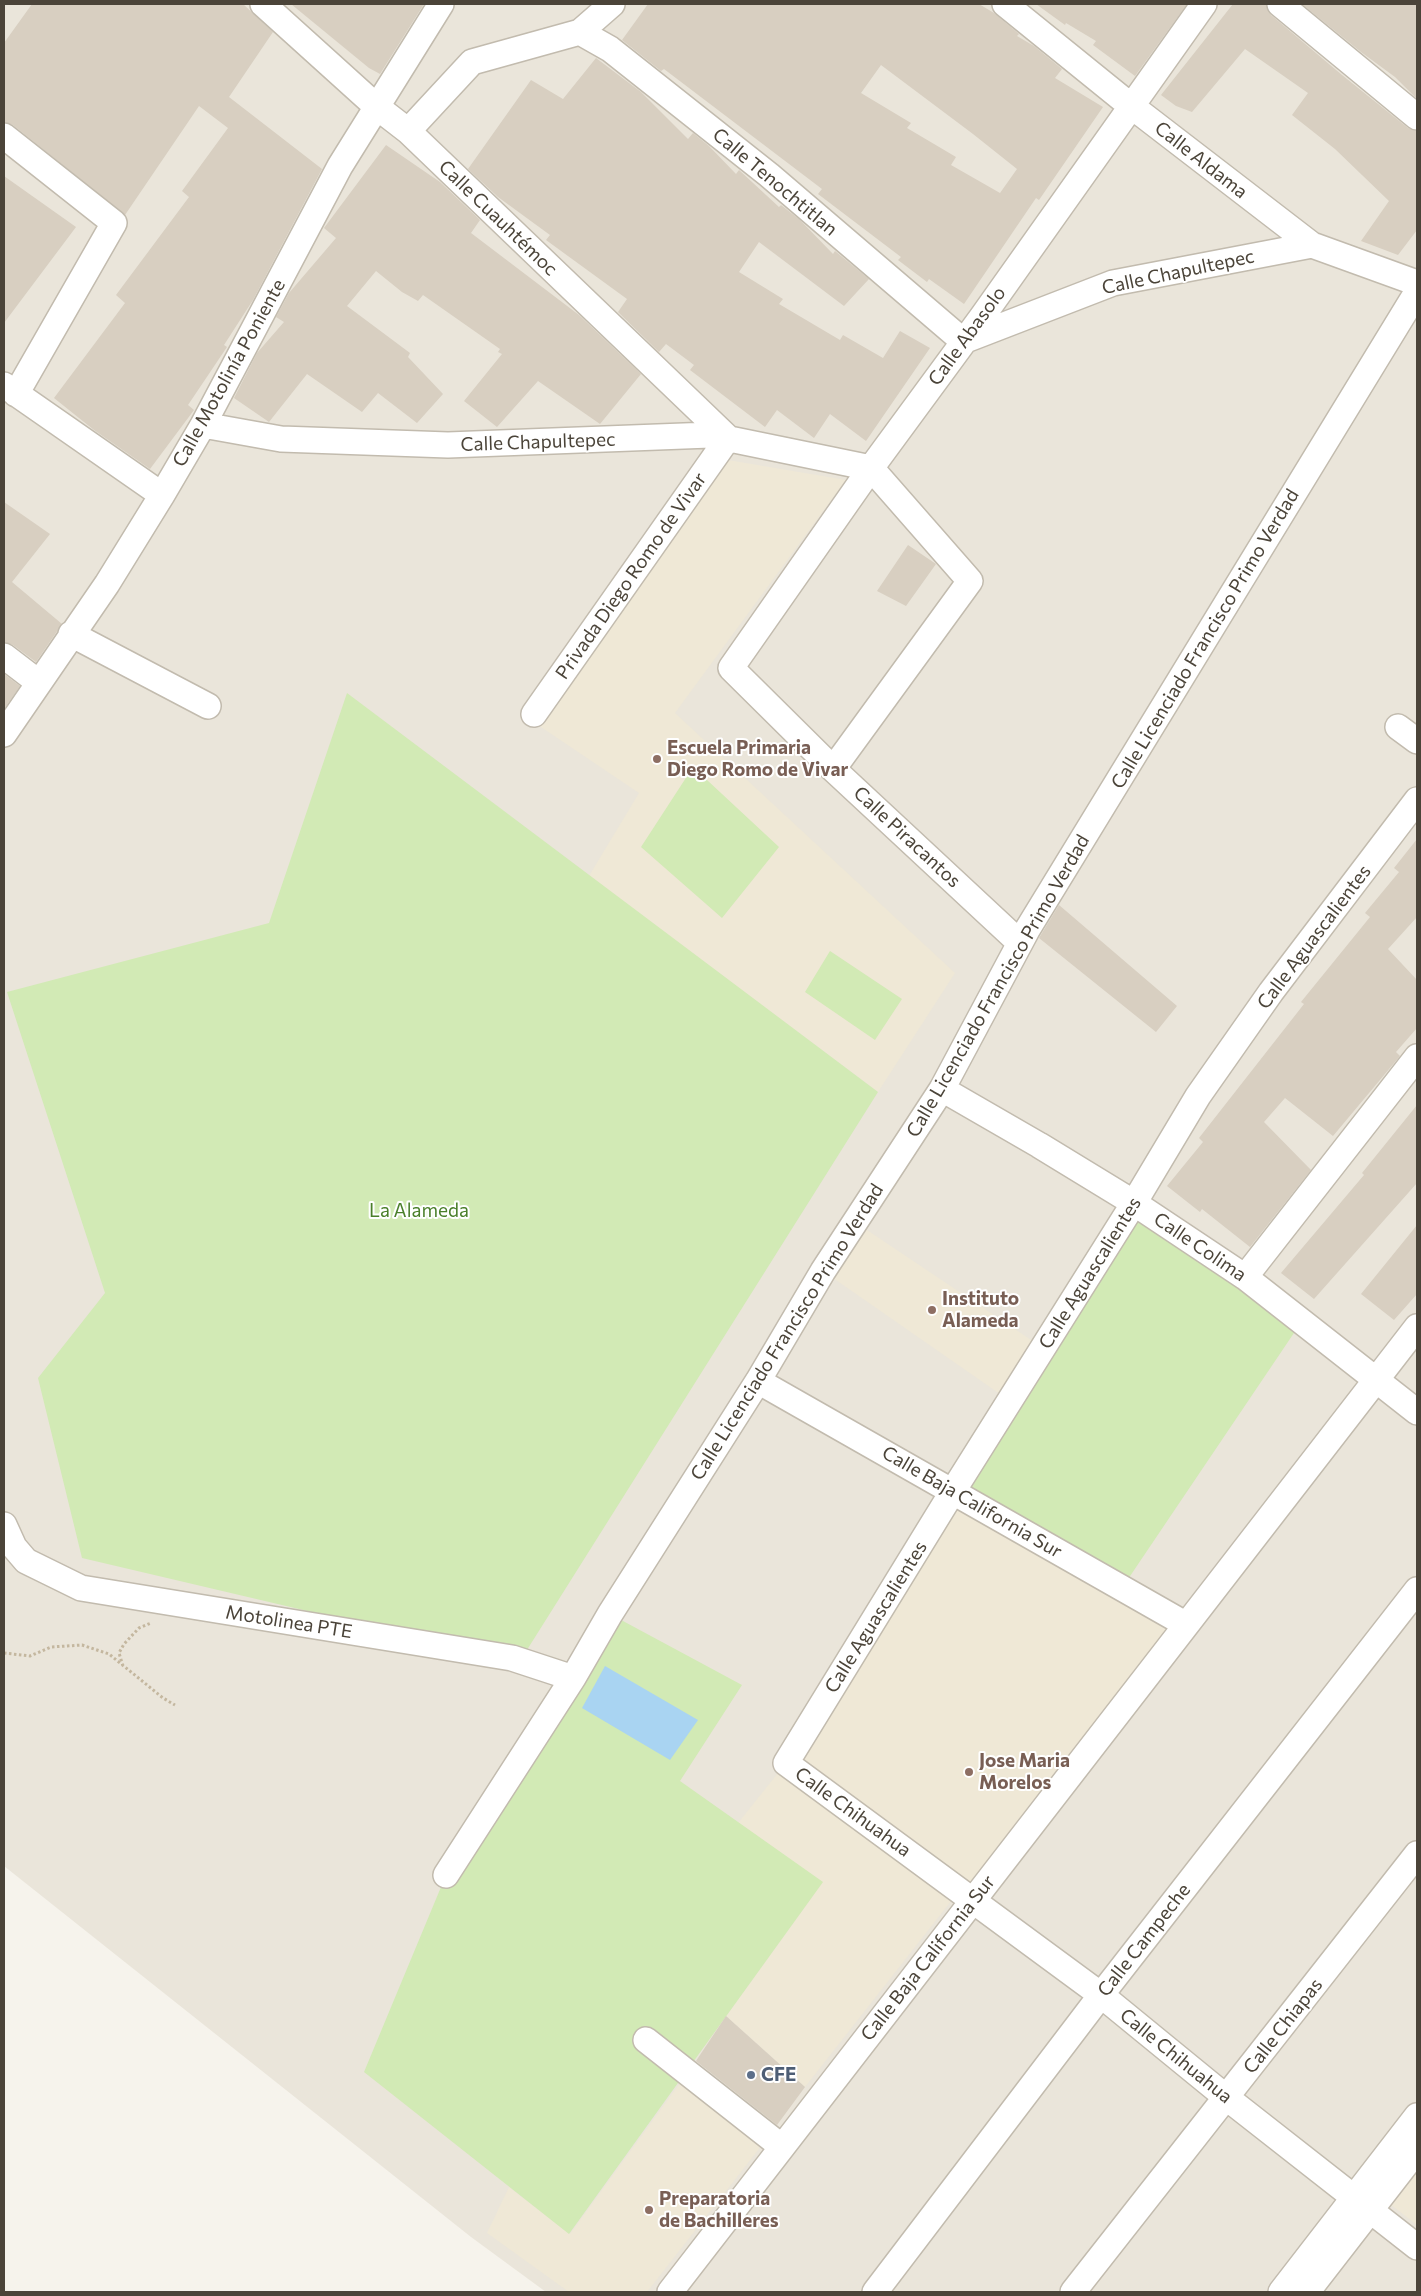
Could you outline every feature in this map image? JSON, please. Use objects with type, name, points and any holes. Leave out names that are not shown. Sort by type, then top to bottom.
[{"type":"street","name":"Calle Cuauhtémoc","points":[[263,4],[377,107],[408,131],[728,438]]},
{"type":"street","name":"Calle Motolinía Poniente","points":[[4,734],[107,584],[162,496],[203,425],[340,166],[441,4]]},
{"type":"street","points":[[408,131],[472,62],[580,32],[612,4]]},
{"type":"street","name":"Calle Aldama","points":[[1005,4],[1130,106],[1312,245],[1417,283]]},
{"type":"street","name":"Calle Abasolo","points":[[731,668],[871,468],[982,317],[1204,4]]},
{"type":"street","points":[[1280,4],[1417,117]]},
{"type":"street","name":"Calle Tenochtitlan","points":[[580,32],[610,49],[769,176],[962,342]]},
{"type":"street","points":[[4,136],[114,222],[10,390],[162,496]]},
{"type":"street","name":"Calle Chapultepec","points":[[962,342],[1113,283],[1312,245]]},
{"type":"street","name":"Calle Licenciado Francisco Primo Verdad","points":[[446,1875],[573,1678],[610,1614],[758,1381],[823,1271],[942,1089],[1020,942],[1417,292]]},
{"type":"street","name":"Calle Chapultepec","points":[[203,425],[281,439],[448,445],[710,435],[871,468]]},
{"type":"street","name":"Privada Diego Romo de Vivar","points":[[534,714],[728,438]]},
{"type":"street","points":[[833,768],[970,581],[871,468]]},
{"type":"street","points":[[71,634],[208,706]]},
{"type":"street","points":[[4,656],[38,682]]},
{"type":"street","name":"Calle Piracantos","points":[[731,668],[833,768],[1020,942]]},
{"type":"street","name":"Calle Aguascalientes","points":[[786,1763],[1209,1080],[1271,992],[1417,800]]},
{"type":"street","points":[[1245,1277],[1417,1057]]},
{"type":"street","name":"Calle Colima","points":[[942,1089],[1134,1203],[1245,1277],[1417,1412]]},
{"type":"street","name":"Calle Baja California Sur","points":[[670,2292],[1185,1624],[1417,1327]]},
{"type":"street","name":"Calle Baja California Sur","points":[[758,1381],[1185,1624]]},
{"type":"street","name":"Motolinea PTE","points":[[4,1525],[14,1547],[26,1561],[81,1588],[512,1658],[573,1678]]},
{"type":"street","name":"Calle Campeche","points":[[875,2292],[1101,1994],[1417,1590]]},
{"type":"street","name":"Calle Chihuahua","points":[[786,1763],[1101,1994],[1227,2098],[1417,2247]]},
{"type":"street","name":"Calle Chiapas","points":[[1073,2292],[1417,1854]]},
{"type":"street","points":[[646,2040],[782,2147]]},
{"type":"street","points":[[1307,2292],[1417,2116]]},
{"type":"street","points":[[1281,2292],[1362,2204],[1417,2150]]},
{"type":"path","points":[[123,1666],[119,1653],[124,1644],[139,1628],[155,1622]]},
{"type":"path","points":[[4,1653],[30,1656],[51,1647],[82,1645],[109,1654],[175,1705]]},
{"type":"shaded area","points":[[4,4],[1417,4],[1417,2292],[546,2292],[471,2237],[4,1866]]},
{"type":"shaded area","name":"Escuela Primaria Diego Romo de Vivar","points":[[716,458],[846,480],[675,713],[955,973],[878,1092],[589,876],[639,793],[538,725]]},
{"type":"shaded area","name":"Instituto Alameda","points":[[864,1228],[1043,1348],[1010,1401],[823,1271]]},
{"type":"shaded area","points":[[953,1491],[1185,1624],[972,1901],[959,1891],[805,2087],[726,2016],[822,1883],[738,1823],[786,1763]]},
{"type":"shaded area","name":"Preparatoria de Bachilleres","points":[[680,2083],[762,2145],[647,2292],[569,2292],[487,2233],[509,2187],[570,2234]]},
{"type":"shaded area","points":[[1417,2160],[1417,2225],[1385,2200]]},
{"type":"green space","name":"La Alameda","points":[[347,693],[878,1092],[520,1661],[82,1558],[38,1378],[105,1293],[7,992],[269,923]]},
{"type":"green space","points":[[693,767],[779,847],[722,918],[641,847]]},
{"type":"green space","points":[[830,951],[902,999],[875,1040],[805,992]]},
{"type":"green space","points":[[1134,1203],[1298,1327],[1122,1588],[953,1491]]},
{"type":"green space","points":[[610,1614],[742,1685],[680,1781],[823,1882],[569,2234],[364,2072],[446,1875]]},
{"type":"water","points":[[605,1666],[698,1720],[670,1760],[582,1708]]},
{"type":"building","points":[[32,4],[243,4],[273,32],[229,97],[322,169],[253,300],[224,345],[227,347],[188,405],[194,410],[150,469],[94,430],[54,398],[125,303],[116,295],[189,197],[182,191],[228,128],[199,106],[125,215],[13,125],[4,122],[4,43]]},
{"type":"building","points":[[291,4],[424,4],[380,74],[369,68]]},
{"type":"building","points":[[648,4],[979,4],[994,13],[1019,34],[1017,36],[1034,46],[1062,69],[1055,78],[1103,107],[1039,200],[1036,198],[964,304],[929,279],[927,282],[898,260],[901,257],[818,194],[822,189],[664,69],[661,71],[622,40]],"holes":[[[881,65],[1017,169],[1000,193],[951,165],[956,157],[907,128],[911,123],[861,93]]]},
{"type":"building","points":[[1036,4],[1187,4],[1135,76],[1093,45],[1096,41],[1066,23],[1065,25]]},
{"type":"building","points":[[1233,4],[1266,4],[1271,15],[1342,75],[1408,128],[1417,131],[1417,230],[1398,255],[1361,241],[1389,201],[1335,149],[1292,115],[1308,93],[1245,49],[1192,112],[1176,106],[1161,95]]},
{"type":"building","points":[[1302,4],[1417,4],[1417,99],[1395,77]]},
{"type":"building","points":[[596,58],[641,92],[688,139],[693,133],[709,146],[736,174],[739,170],[779,207],[781,205],[800,220],[833,254],[835,251],[869,279],[844,306],[759,242],[739,272],[783,299],[779,304],[840,340],[843,335],[883,358],[900,331],[930,348],[866,441],[830,414],[814,438],[777,410],[765,427],[690,370],[694,365],[666,344],[659,352],[618,312],[627,299],[546,240],[550,235],[498,197],[468,169],[531,80],[563,99]]},
{"type":"building","points":[[386,145],[440,182],[480,220],[471,233],[579,315],[641,374],[600,424],[538,381],[497,427],[464,401],[502,354],[498,352],[500,349],[423,295],[418,301],[402,292],[376,271],[347,306],[410,353],[408,357],[443,394],[417,423],[378,393],[362,412],[307,374],[269,422],[234,398],[257,353],[284,322],[276,317],[289,293],[336,238],[324,228]]},
{"type":"building","points":[[4,176],[76,227],[4,323]]},
{"type":"building","points":[[4,502],[50,534],[12,582],[62,624],[36,662],[13,645],[4,642]]},
{"type":"building","points":[[908,545],[936,564],[906,606],[877,591]]},
{"type":"building","points":[[4,674],[20,686],[4,709]]},
{"type":"building","points":[[1417,839],[1417,917],[1388,949],[1417,980],[1417,1028],[1396,1052],[1400,1056],[1333,1136],[1285,1098],[1264,1122],[1311,1170],[1250,1247],[1202,1209],[1200,1212],[1167,1186],[1203,1142],[1199,1138],[1304,1004],[1301,1002],[1370,917],[1365,913],[1399,872],[1394,868]]},
{"type":"building","points":[[1059,905],[1177,1006],[1156,1032],[1039,938]]},
{"type":"building","points":[[1417,1105],[1417,1183],[1314,1299],[1281,1273],[1364,1175],[1362,1173]]},
{"type":"building","points":[[1417,1225],[1417,1294],[1394,1320],[1361,1294]]},
{"type":"building","name":"CFE","points":[[726,2016],[805,2087],[777,2125],[696,2061]]},
{"type":"place","name":"Escuela Primaria Diego Romo de Vivar","points":[[657,759]]},
{"type":"place","name":"Instituto Alameda","points":[[932,1310]]},
{"type":"place","name":"Jose Maria Morelos","points":[[969,1772]]},
{"type":"place","name":"CFE","points":[[751,2075]]},
{"type":"place","name":"Preparatoria de Bachilleres","points":[[649,2210]]}]
